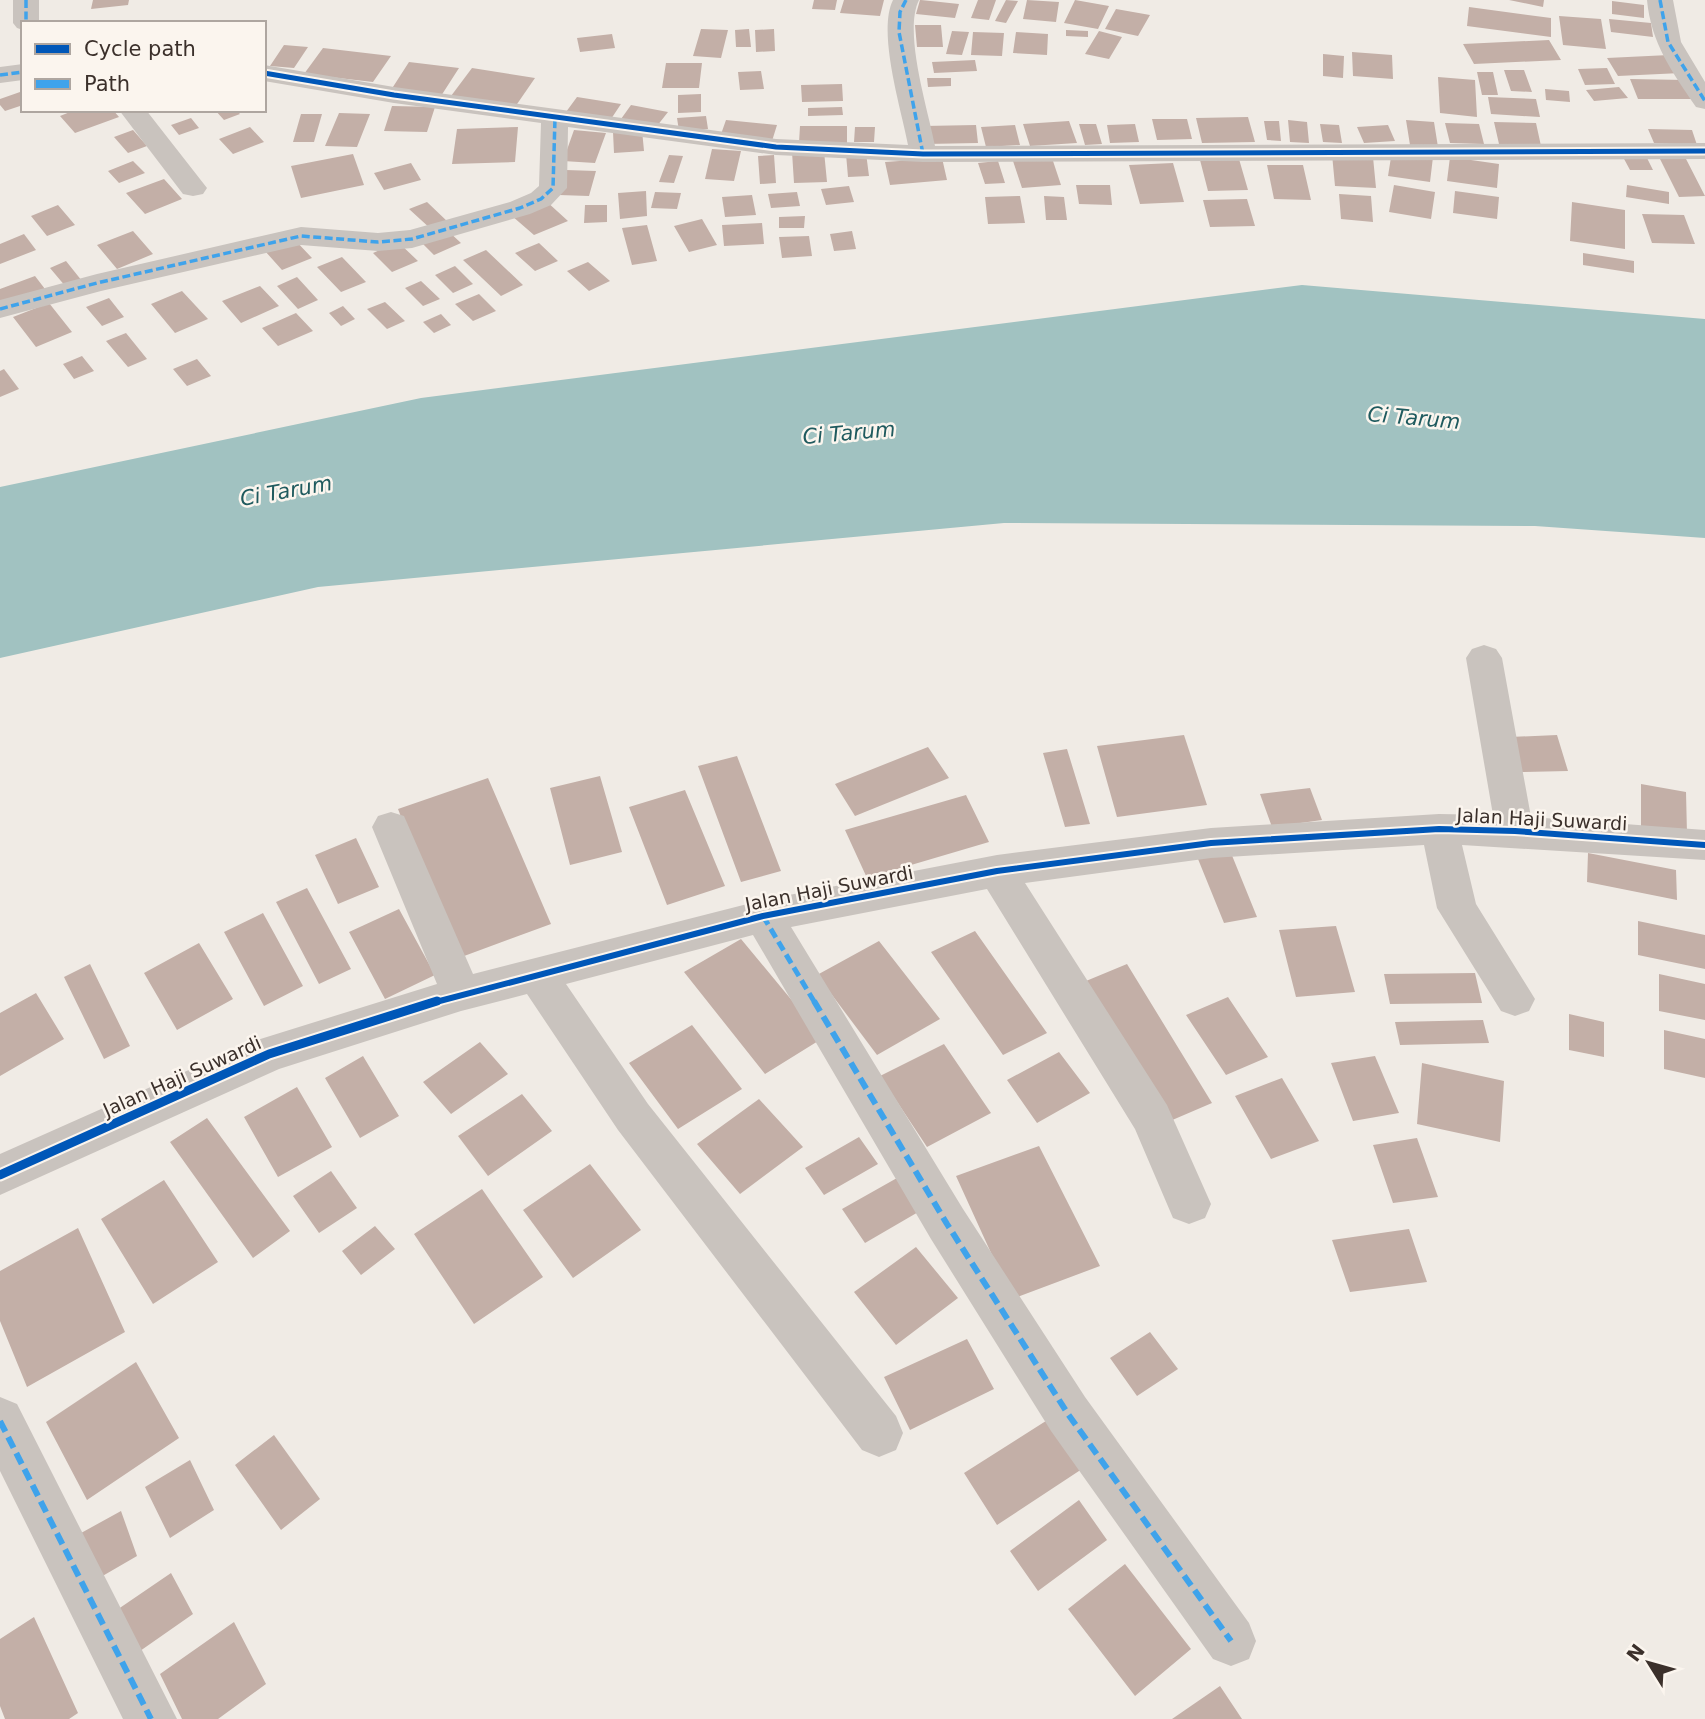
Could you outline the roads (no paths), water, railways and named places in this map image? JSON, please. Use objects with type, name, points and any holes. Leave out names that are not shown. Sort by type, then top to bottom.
[{"type":"street","points":[[26,0],[26,21]]},
{"type":"street","points":[[906,0],[900,12],[900,32],[923,154]]},
{"type":"street","points":[[1660,0],[1661,26],[1668,45],[1705,101]]},
{"type":"street","points":[[0,75],[21,72]]},
{"type":"street","points":[[266,73],[555,118],[776,147],[923,154],[1705,151]]},
{"type":"street","points":[[134,112],[193,188]]},
{"type":"street","points":[[0,309],[110,280],[300,236],[396,242],[520,208],[541,199],[552,188],[555,118]]},
{"type":"street","points":[[1484,658],[1515,831]]},
{"type":"street","points":[[391,827],[461,994]]},
{"type":"street","points":[[1439,829],[1457,908],[1515,999]]},
{"type":"street","name":"Jalan Haji Suwardi","points":[[0,1175],[269,1054],[461,994],[763,916],[997,871],[1211,842],[1439,829],[1515,831],[1704,848]]},
{"type":"street","points":[[997,871],[1152,1118],[1189,1204]]},
{"type":"street","points":[[763,916],[947,1224],[1061,1402],[1231,1641]]},
{"type":"street","points":[[537,975],[633,1117],[879,1433]]},
{"type":"street","points":[[0,1421],[151,1719]]},
{"type":"water","name":"Ci Tarum","points":[[1302,285],[1705,319],[1705,538],[1535,526],[1004,523],[318,587],[0,658],[0,487],[421,398]]}]
